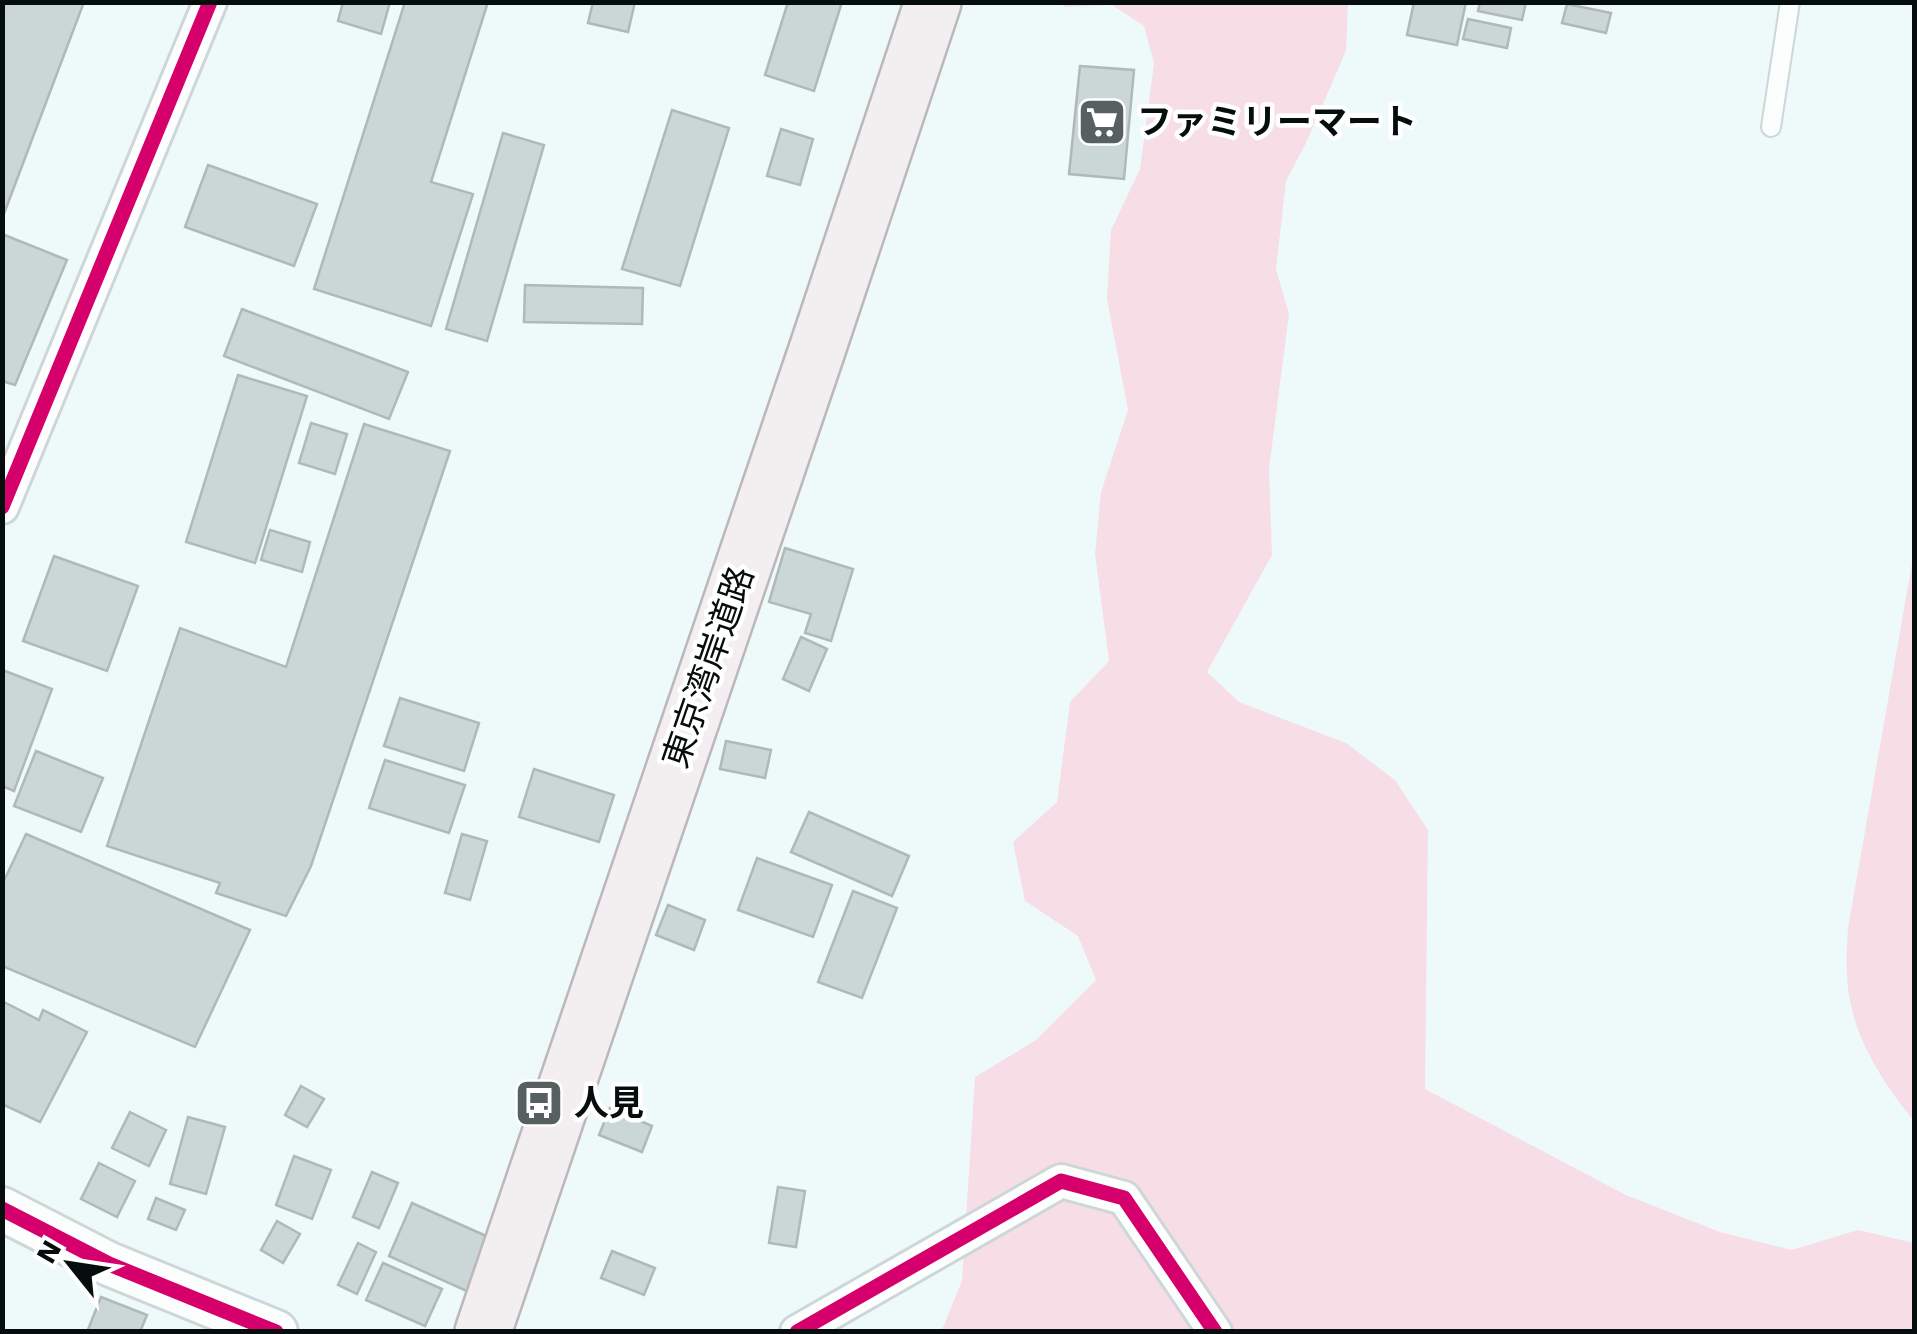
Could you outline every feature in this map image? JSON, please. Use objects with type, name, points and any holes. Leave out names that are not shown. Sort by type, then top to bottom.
[{"type":"highway","name":"東京湾岸道路","points":[[483,1332],[933,2]]},
{"type":"street","points":[[2,507],[210,2]]},
{"type":"street","points":[[797,1332],[1060,1181],[1124,1198],[1215,1332]]},
{"type":"street","points":[[2,1208],[109,1264],[276,1332]]},
{"type":"lane","points":[[1771,126],[1790,2]]},
{"type":"shaded area","points":[[1060,3],[1348,3],[1346,51],[1286,181],[1276,269],[1289,314],[1269,469],[1272,555],[1207,672],[1239,702],[1346,743],[1395,780],[1428,830],[1425,1089],[1626,1195],[1720,1232],[1792,1250],[1858,1230],[1914,1243],[1914,1331],[941,1332],[962,1281],[975,1077],[1036,1040],[1096,980],[1078,936],[1025,901],[1013,842],[1057,802],[1070,702],[1109,661],[1095,554],[1101,492],[1128,410],[1107,299],[1111,230],[1140,169],[1154,63],[1144,26],[1112,5],[1065,7]]},
{"type":"shaded area","points":[[1914,552],[1914,1121],[1885,1081],[1861,1037],[1849,996],[1846,957]]},
{"type":"building","points":[[2,2],[84,2],[2,219]]},
{"type":"building","points":[[343,2],[390,2],[381,34],[338,21]]},
{"type":"building","points":[[405,2],[488,2],[431,182],[473,194],[431,326],[314,289]]},
{"type":"building","points":[[593,2],[635,2],[628,32],[588,23]]},
{"type":"building","points":[[788,2],[842,2],[814,91],[765,75]]},
{"type":"building","points":[[1414,2],[1466,2],[1457,45],[1407,35]]},
{"type":"building","points":[[1480,2],[1526,2],[1522,20],[1478,11]]},
{"type":"building","points":[[1567,4],[1611,13],[1606,33],[1562,23]]},
{"type":"building","points":[[1468,19],[1511,28],[1507,48],[1463,39]]},
{"type":"building","name":"ファミリーマート","points":[[1080,66],[1134,70],[1124,179],[1069,174]]},
{"type":"building","points":[[672,110],[729,128],[680,286],[622,269]]},
{"type":"building","points":[[781,129],[813,139],[800,185],[767,176]]},
{"type":"building","points":[[503,133],[544,145],[487,341],[446,329]]},
{"type":"building","points":[[208,165],[317,204],[294,266],[185,227]]},
{"type":"building","points":[[2,234],[67,260],[15,385],[2,381]]},
{"type":"building","points":[[525,285],[643,288],[642,324],[524,322]]},
{"type":"building","points":[[242,309],[408,372],[389,419],[224,356]]},
{"type":"building","points":[[238,375],[307,396],[255,563],[186,542]]},
{"type":"building","points":[[311,423],[347,434],[335,474],[299,463]]},
{"type":"building","points":[[364,424],[450,451],[311,866],[286,916],[216,893],[220,883],[107,846],[180,628],[286,667]]},
{"type":"building","points":[[270,530],[310,542],[302,572],[261,560]]},
{"type":"building","points":[[785,548],[853,569],[831,641],[805,633],[811,614],[769,602]]},
{"type":"building","points":[[54,556],[138,586],[107,671],[23,641]]},
{"type":"building","points":[[801,637],[827,649],[809,691],[783,679]]},
{"type":"building","points":[[5,671],[52,689],[14,791],[2,786]]},
{"type":"building","points":[[400,698],[479,723],[464,771],[384,746]]},
{"type":"building","points":[[726,741],[771,750],[765,778],[720,769]]},
{"type":"building","points":[[36,751],[103,778],[81,832],[14,806]]},
{"type":"building","points":[[385,760],[465,785],[449,833],[369,808]]},
{"type":"building","points":[[534,769],[614,795],[599,842],[519,817]]},
{"type":"building","points":[[809,812],[909,856],[892,896],[791,852]]},
{"type":"building","points":[[26,834],[250,930],[195,1047],[2,966],[2,885]]},
{"type":"building","points":[[462,834],[487,841],[470,900],[445,893]]},
{"type":"building","points":[[757,858],[832,885],[813,937],[738,910]]},
{"type":"building","points":[[853,891],[897,908],[862,998],[818,982]]},
{"type":"building","points":[[668,905],[705,920],[694,950],[656,935]]},
{"type":"building","points":[[2,1001],[39,1020],[43,1010],[87,1032],[40,1122],[2,1104]]},
{"type":"building","points":[[301,1086],[324,1099],[307,1127],[285,1115]]},
{"type":"building","points":[[610,1108],[652,1126],[642,1152],[599,1135]]},
{"type":"building","points":[[130,1112],[166,1130],[149,1166],[112,1148]]},
{"type":"building","points":[[188,1117],[225,1127],[206,1194],[170,1184]]},
{"type":"building","points":[[294,1156],[331,1170],[312,1219],[276,1205]]},
{"type":"building","points":[[99,1163],[135,1181],[117,1217],[81,1199]]},
{"type":"building","points":[[372,1172],[398,1183],[379,1228],[353,1217]]},
{"type":"building","points":[[778,1187],[805,1191],[796,1247],[769,1243]]},
{"type":"building","points":[[156,1198],[185,1210],[176,1230],[148,1219]]},
{"type":"building","points":[[412,1203],[493,1239],[469,1292],[389,1256]]},
{"type":"building","points":[[277,1221],[300,1234],[283,1263],[261,1250]]},
{"type":"building","points":[[358,1243],[376,1252],[357,1294],[338,1285]]},
{"type":"building","points":[[612,1251],[655,1268],[644,1295],[601,1278]]},
{"type":"building","points":[[383,1263],[442,1289],[425,1326],[366,1300]]},
{"type":"building","points":[[101,1297],[147,1315],[140,1332],[87,1332]]},
{"type":"cycle path","points":[[2,507],[210,2]]},
{"type":"cycle path","points":[[797,1332],[1061,1181],[1124,1198],[1215,1332]]},
{"type":"cycle path","points":[[2,1209],[109,1264],[276,1332]]},
{"type":"place","name":"ファミリーマート","points":[[1102,122]]},
{"type":"place","name":"人見","points":[[539,1103]]}]
